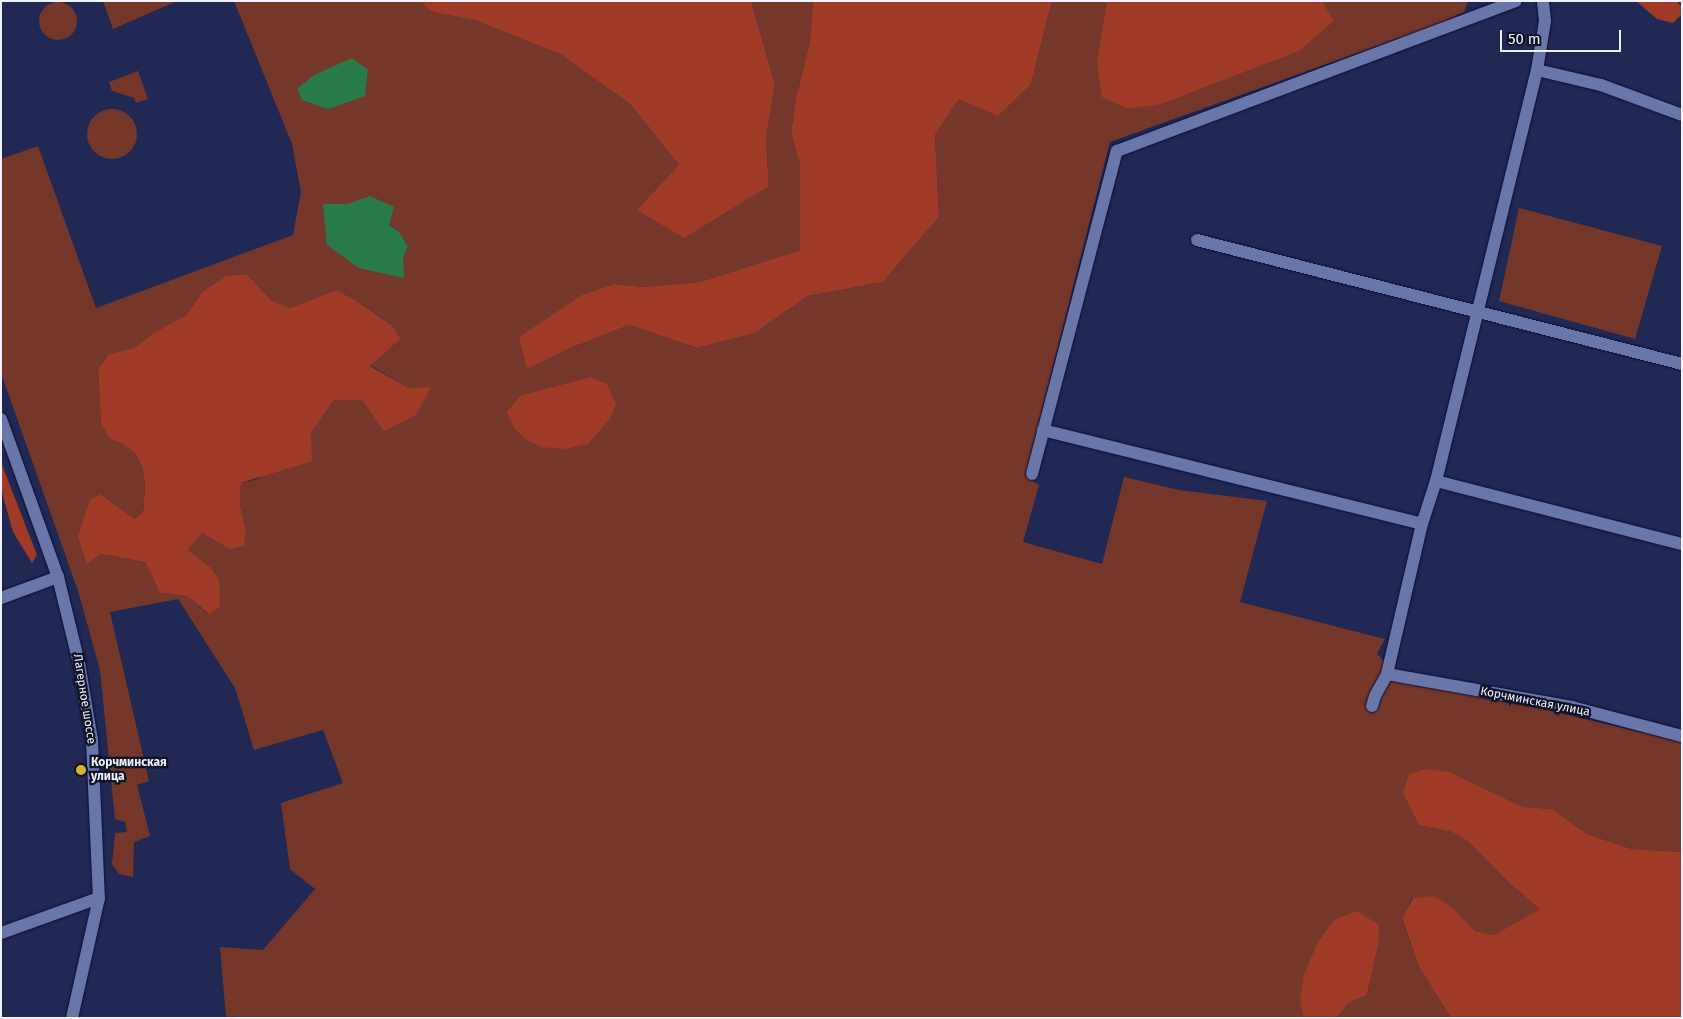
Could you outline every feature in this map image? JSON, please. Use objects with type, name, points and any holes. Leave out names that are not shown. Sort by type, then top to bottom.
[{"type":"street","points":[[1032,474],[1116,151],[1516,1]]},
{"type":"street","points":[[1372,706],[1375,696],[1387,674],[1422,524],[1436,481],[1476,310],[1536,70],[1545,21],[1543,1]]},
{"type":"street","points":[[1536,70],[1601,85],[1682,115]]},
{"type":"street","points":[[1197,240],[1682,364]]},
{"type":"street","name":"Лагерное шоссе","points":[[1,419],[58,577],[79,663],[92,740],[99,898],[72,1018]]},
{"type":"street","points":[[1043,430],[1422,524]]},
{"type":"street","points":[[1436,481],[1682,544]]},
{"type":"street","points":[[1,598],[58,577]]},
{"type":"street","name":"Корчминская улица","points":[[1387,674],[1572,708],[1682,736]]},
{"type":"street","points":[[1,933],[99,898]]},
{"type":"shaded area","points":[[103,1],[177,1],[113,29]]},
{"type":"shaded area","points":[[234,1],[420,1],[432,12],[474,20],[562,55],[631,105],[679,165],[769,186],[766,139],[775,84],[751,1],[813,1],[810,41],[796,98],[791,133],[800,165],[800,250],[700,282],[643,287],[615,284],[527,369],[573,347],[629,325],[697,348],[755,333],[808,296],[883,282],[939,217],[935,135],[959,99],[1031,84],[1052,1],[1468,1],[1464,12],[1438,24],[1110,142],[1025,476],[1039,485],[1023,542],[1102,564],[1124,477],[1179,490],[1267,501],[1240,602],[1385,639],[1377,654],[1399,675],[1682,742],[1682,852],[1632,849],[1587,834],[1552,809],[1523,807],[1450,772],[1419,825],[1452,832],[1469,842],[1510,884],[1541,909],[1494,935],[1475,931],[1452,907],[1412,898],[1402,919],[1419,967],[1451,1018],[1337,1018],[1348,1003],[1367,995],[1378,946],[1300,1001],[1303,1018],[226,1017],[220,947],[263,950],[315,889],[290,869],[281,803],[343,783],[323,730],[254,750],[235,688],[178,599],[110,612],[149,781],[137,785],[150,836],[134,842],[133,877],[119,874],[112,864],[115,833],[127,832],[125,822],[115,819],[100,670],[78,591],[1,373],[1,159],[38,146],[96,308],[293,235],[301,192],[292,144]],"holes":[[[323,204],[348,204],[389,225],[399,232],[408,246],[403,258]],[[247,274],[271,300],[290,308],[336,290],[354,299],[393,326],[399,339],[370,365],[409,388],[362,400],[334,400],[310,432],[258,479],[241,483],[240,505],[246,530],[229,549],[202,533],[188,550],[209,566],[208,614],[187,596],[160,593],[145,562],[100,554],[87,563],[100,494],[135,519],[143,512],[145,488],[143,469],[135,453],[121,443],[110,439],[101,424],[98,369],[109,354],[134,348],[152,334],[186,315],[203,291],[226,276]],[[590,377],[565,449],[521,395]]]},
{"type":"shaded area","points":[[420,1],[751,1],[775,84],[766,139],[769,186],[684,238],[637,210],[679,165],[631,105],[562,55],[474,20],[432,12]]},
{"type":"shaded area","points":[[813,1],[1052,1],[1031,84],[998,116],[959,99],[935,135],[939,217],[883,282],[808,296],[755,333],[697,348],[629,325],[573,347],[527,369],[519,337],[582,295],[615,284],[643,287],[700,282],[800,250],[800,165],[791,133],[796,98],[810,41]]},
{"type":"shaded area","points":[[1107,1],[1322,1],[1334,21],[1299,51],[1161,104],[1128,109],[1102,97],[1097,63]]},
{"type":"shaded area","points":[[1636,1],[1676,1],[1682,7],[1682,14],[1673,23],[1657,19]]},
{"type":"shaded area","points":[[58,2],[71,8],[77,21],[71,34],[58,40],[45,34],[39,21],[45,8]]},
{"type":"shaded area","points":[[352,58],[368,70],[365,96],[328,109],[302,100],[297,89],[314,75]]},
{"type":"shaded area","points":[[138,71],[148,99],[136,103],[134,98],[112,91],[109,82]]},
{"type":"shaded area","points":[[112,109],[121,111],[132,120],[137,134],[135,143],[126,154],[112,159],[103,157],[92,148],[87,134],[89,125],[98,114]]},
{"type":"shaded area","points":[[370,196],[394,207],[389,225],[399,232],[408,246],[403,258],[404,278],[359,268],[327,245],[323,204],[348,204]]},
{"type":"shaded area","points":[[1519,208],[1662,246],[1635,339],[1499,301]]},
{"type":"shaded area","points":[[247,274],[271,300],[290,308],[336,290],[354,299],[393,326],[400,339],[370,366],[409,388],[431,387],[416,415],[384,431],[362,400],[334,400],[311,432],[312,461],[241,483],[240,505],[246,530],[244,546],[229,549],[202,533],[188,550],[209,566],[219,579],[220,606],[209,614],[187,596],[160,593],[145,562],[100,554],[87,564],[78,537],[90,500],[100,494],[135,519],[143,512],[145,488],[143,469],[135,453],[121,443],[110,439],[101,424],[98,369],[109,354],[134,348],[152,334],[186,315],[203,291],[226,276]]},
{"type":"shaded area","points":[[590,377],[607,384],[616,404],[610,419],[588,444],[565,449],[541,447],[524,438],[514,428],[507,412],[521,395]]},
{"type":"shaded area","points":[[1,462],[37,555],[32,563],[13,532],[1,489]]},
{"type":"shaded area","points":[[1427,769],[1450,772],[1523,807],[1552,809],[1587,834],[1632,849],[1682,852],[1682,1018],[1451,1018],[1419,967],[1402,918],[1413,898],[1434,896],[1452,907],[1475,931],[1494,935],[1540,909],[1510,884],[1469,842],[1452,832],[1419,825],[1403,793],[1409,774]]},
{"type":"shaded area","points":[[1357,911],[1379,925],[1378,946],[1367,995],[1348,1003],[1337,1018],[1303,1018],[1300,1001],[1304,974],[1318,942],[1334,920]]},
{"type":"place","name":"Корчминская улица","points":[[81,770]]}]
